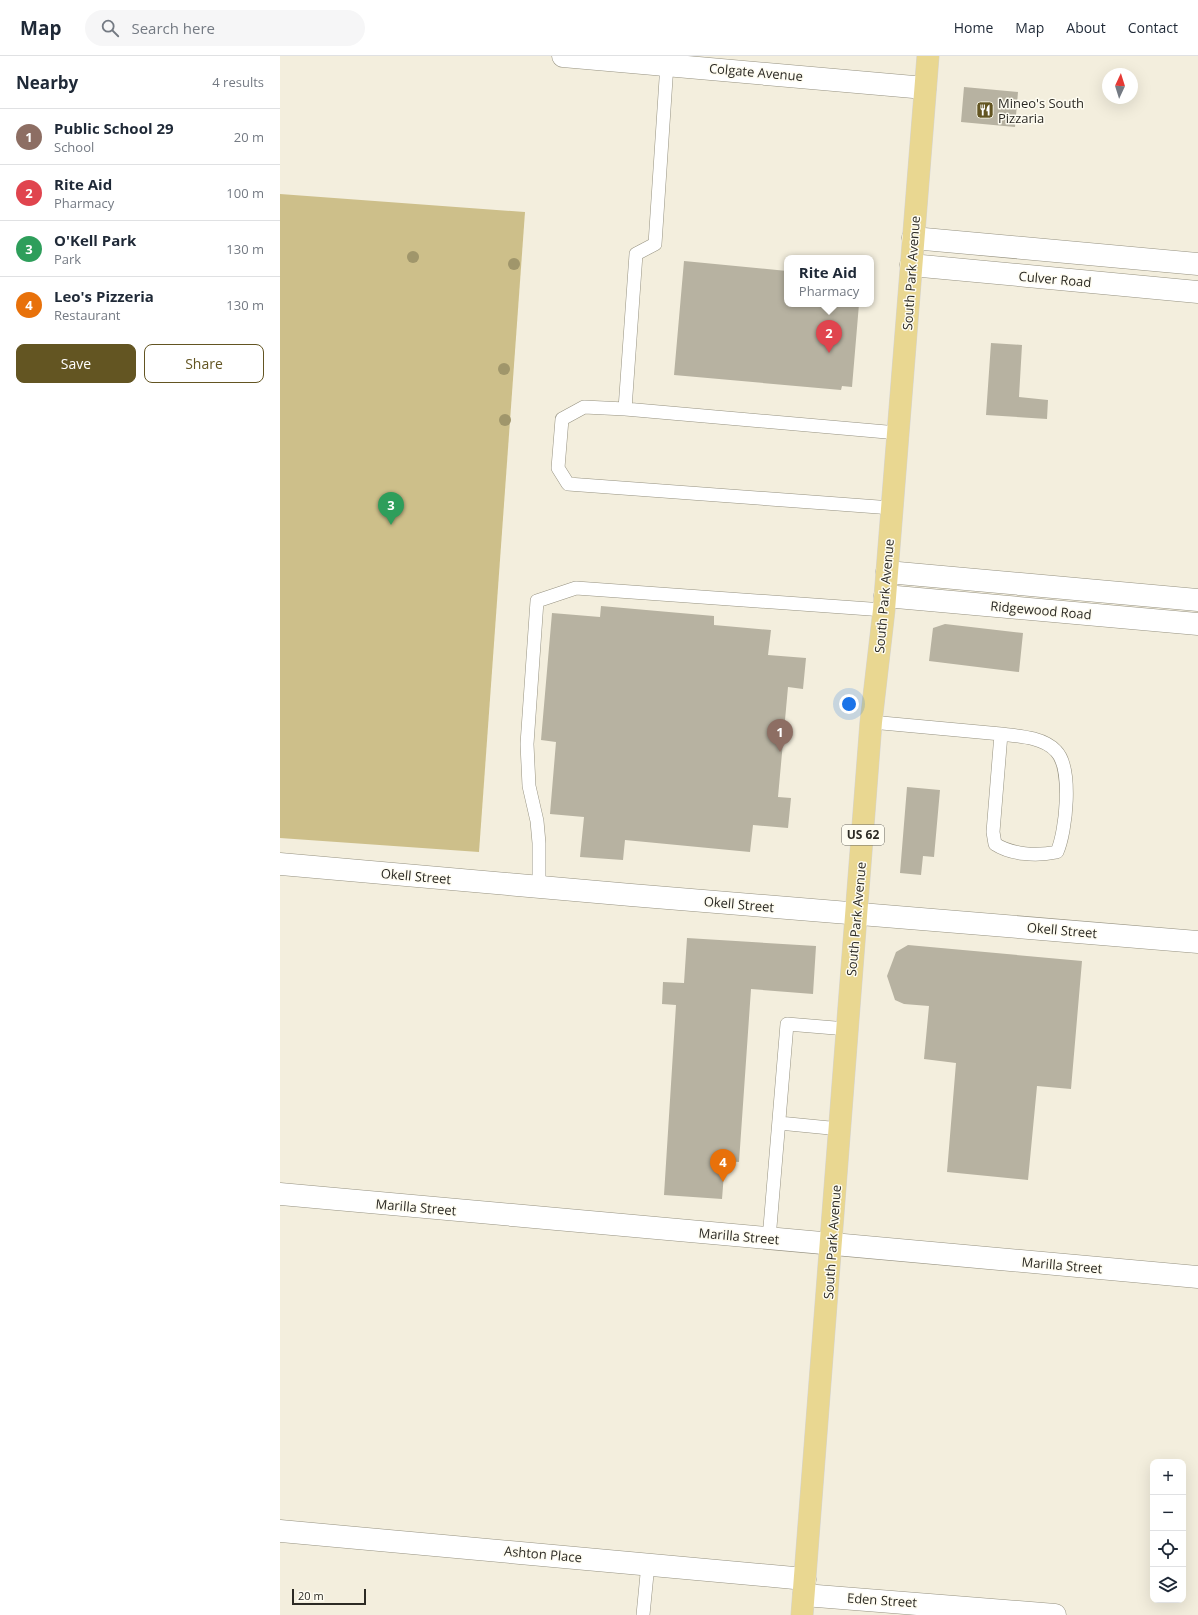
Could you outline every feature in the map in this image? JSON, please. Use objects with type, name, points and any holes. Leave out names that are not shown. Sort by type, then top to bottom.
[{"type":"main road","name":"South Park Avenue","points":[[804,1596],[871,722],[887,572],[928,56]]},
{"type":"street","name":"Colgate Avenue","points":[[563,56],[925,88]]},
{"type":"street","points":[[913,238],[1198,264]]},
{"type":"street","name":"Culver Road","points":[[912,265],[1198,292]]},
{"type":"street","name":"Ridgewood Road","points":[[887,572],[1198,600]]},
{"type":"street","name":"Ridgewood Road","points":[[884,603],[1198,624]]},
{"type":"street","name":"Okell Street","points":[[280,864],[1198,942]]},
{"type":"street","name":"Marilla Street","points":[[280,1194],[1198,1277]]},
{"type":"street","name":"Ashton Place","points":[[280,1531],[648,1564],[804,1596]]},
{"type":"street","name":"Eden Street","points":[[804,1596],[1055,1615]]},
{"type":"lane","points":[[624,409],[636,254],[655,244],[667,64]]},
{"type":"lane","points":[[892,508],[568,484],[558,468],[562,419],[584,407],[624,409],[898,433]]},
{"type":"lane","points":[[539,886],[539,843],[537,821],[529,786],[527,744],[537,601],[576,588],[884,603]]},
{"type":"lane","points":[[871,722],[1001,734],[1041,741],[1057,751],[1064,767],[1068,782],[1062,841],[1057,852],[1045,855],[1006,850],[995,844],[993,832],[1001,734]]},
{"type":"lane","points":[[769,1239],[787,1024],[847,1029]]},
{"type":"lane","points":[[779,1123],[840,1129]]},
{"type":"lane","points":[[643,1615],[648,1564]]},
{"type":"shaded area","points":[[280,194],[525,212],[479,852],[280,838]]},
{"type":"building","points":[[964,87],[1018,92],[1015,127],[961,122]]},
{"type":"building","points":[[684,261],[784,271],[784,307],[859,307],[852,387],[842,386],[841,390],[674,375]]},
{"type":"building","points":[[991,343],[1022,345],[1019,397],[1048,400],[1047,419],[986,415]]},
{"type":"building","points":[[601,606],[714,616],[714,625],[771,630],[768,655],[806,658],[803,689],[788,687],[778,797],[791,798],[788,828],[753,825],[750,852],[625,840],[623,860],[580,857],[584,817],[550,814],[556,742],[541,740],[552,613],[600,617]]},
{"type":"building","points":[[945,624],[1023,633],[1019,672],[929,661],[933,628]]},
{"type":"building","points":[[907,787],[940,790],[934,857],[923,856],[921,875],[900,873]]},
{"type":"building","points":[[687,938],[816,946],[813,994],[751,989],[739,1162],[725,1161],[722,1199],[664,1195],[676,1005],[662,1004],[663,982],[684,983]]},
{"type":"building","points":[[908,945],[1082,961],[1071,1089],[1037,1086],[1028,1180],[947,1172],[956,1063],[924,1059],[929,1006],[904,1004],[895,1000],[887,976],[896,952]]},
{"type":"place","name":"Mineo's South Pizzaria","points":[[985,110]]},
{"type":"place","name":"Rite Aid","points":[[829,353]]},
{"type":"place","name":"O'Kell Park","points":[[391,525]]},
{"type":"place","name":"Public School 29","points":[[780,752]]},
{"type":"place","name":"Leo's Pizzeria","points":[[723,1182]]}]
